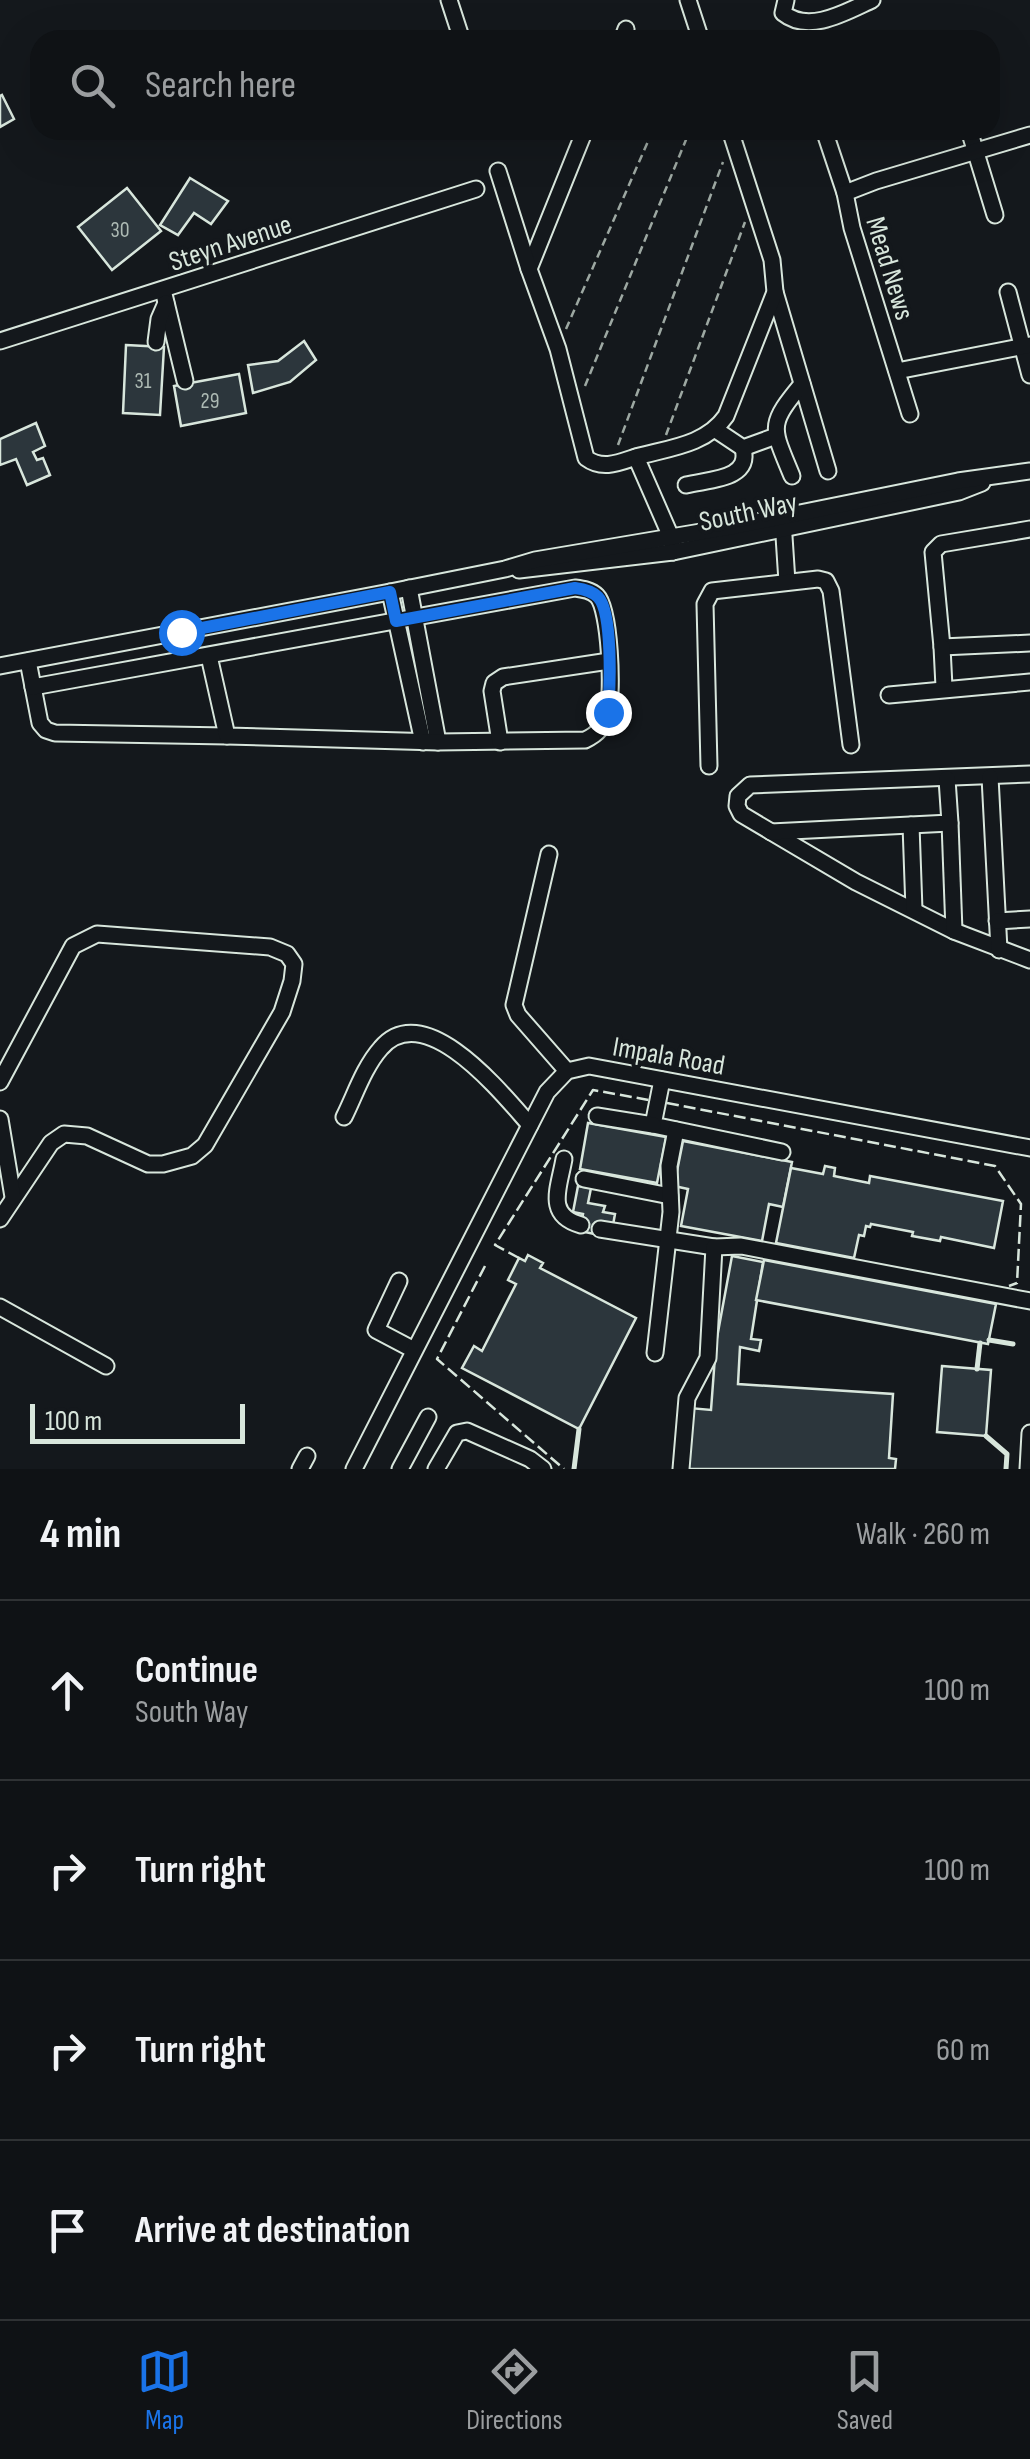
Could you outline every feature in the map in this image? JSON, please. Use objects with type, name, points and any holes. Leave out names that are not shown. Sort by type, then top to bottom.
[{"type":"street","points":[[449,0],[459,30]]},
{"type":"street","points":[[688,0],[698,30]]},
{"type":"street","points":[[786,0],[783,13],[792,21],[813,23],[872,0]]},
{"type":"street","name":"Mead News","points":[[910,414],[852,228],[845,193],[1030,136]]},
{"type":"street","points":[[530,268],[582,140]]},
{"type":"street","points":[[733,140],[772,260],[775,292],[828,471]]},
{"type":"street","points":[[827,140],[845,193]]},
{"type":"street","points":[[972,140],[995,216]]},
{"type":"street","points":[[498,172],[558,349],[586,458],[592,463],[610,466],[698,440],[716,430],[726,416],[775,292]]},
{"type":"street","name":"Steyn Avenue","points":[[0,341],[164,296],[476,189]]},
{"type":"street","points":[[1008,292],[1027,345],[1030,375]]},
{"type":"street","points":[[156,342],[164,296]]},
{"type":"street","points":[[164,296],[185,381]]},
{"type":"street","points":[[897,371],[1027,345]]},
{"type":"street","points":[[792,476],[775,424],[780,410],[802,384]]},
{"type":"street","points":[[686,486],[744,468],[742,448],[716,430]]},
{"type":"street","points":[[742,448],[776,436]]},
{"type":"street","points":[[636,458],[672,544]]},
{"type":"street","name":"South Way","points":[[0,666],[505,569],[534,571],[959,492],[997,477],[1030,470]]},
{"type":"street","points":[[784,523],[786,582]]},
{"type":"street","points":[[944,688],[934,548],[1030,529]]},
{"type":"street","points":[[709,766],[707,596],[712,591],[818,578],[826,581],[831,590],[851,745]]},
{"type":"street","points":[[409,588],[430,742]]},
{"type":"street","points":[[28,661],[33,687],[40,723],[55,733],[500,742],[584,740],[595,736],[608,712],[609,660],[604,608],[598,596],[575,588],[33,687]]},
{"type":"street","points":[[390,592],[430,742]]},
{"type":"street","points":[[942,647],[1030,643]]},
{"type":"street","points":[[210,656],[227,736]]},
{"type":"street","points":[[500,742],[494,682],[503,677],[609,660]]},
{"type":"street","points":[[889,695],[1030,682]]},
{"type":"street","points":[[1030,774],[750,786],[738,796],[737,806],[741,814],[771,832],[914,910],[954,931],[1030,960]]},
{"type":"street","points":[[990,777],[998,921],[1005,952]]},
{"type":"street","points":[[947,779],[954,931]]},
{"type":"street","points":[[771,832],[950,823]]},
{"type":"street","points":[[910,825],[914,910]]},
{"type":"street","points":[[354,1469],[547,1092],[567,1070],[518,1016],[514,1005],[549,854]]},
{"type":"street","points":[[998,921],[1030,918]]},
{"type":"street","points":[[0,1082],[74,946],[88,937],[97,934],[270,947],[287,954],[294,964],[282,1012],[206,1145],[179,1161],[148,1164],[87,1136],[69,1132],[51,1143],[0,1220]]},
{"type":"street","points":[[1005,952],[1030,950]]},
{"type":"street","points":[[344,1117],[382,1046],[404,1035],[420,1035],[445,1044],[473,1062],[530,1125]]},
{"type":"street","name":"Impala Road","points":[[567,1070],[589,1066],[1030,1148]]},
{"type":"street","points":[[653,1126],[662,1080]]},
{"type":"street","points":[[598,1116],[782,1152]]},
{"type":"street","points":[[0,1119],[13,1196]]},
{"type":"street","points":[[656,1353],[676,1130]]},
{"type":"street","points":[[564,1158],[557,1202],[566,1221],[581,1225]]},
{"type":"street","points":[[584,1179],[670,1196]]},
{"type":"street","points":[[600,1229],[714,1246],[741,1246],[1030,1301]]},
{"type":"street","points":[[682,1469],[687,1398],[708,1358],[714,1246]]},
{"type":"street","points":[[399,1281],[376,1330],[414,1350]]},
{"type":"street","points":[[0,1307],[106,1366]]},
{"type":"street","points":[[400,1469],[428,1417]]},
{"type":"street","points":[[436,1469],[457,1434],[467,1430],[543,1469]]},
{"type":"street","points":[[1028,1464],[1030,1433]]},
{"type":"path","points":[[558,349],[648,140]]},
{"type":"path","points":[[573,415],[686,140]]},
{"type":"path","points":[[610,466],[729,140]]},
{"type":"path","points":[[661,450],[753,202]]},
{"type":"building","points":[[0,96],[14,119],[0,127]]},
{"type":"building","points":[[190,178],[228,201],[211,224],[194,213],[178,235],[160,225]]},
{"type":"building","points":[[127,188],[161,231],[112,270],[78,227]]},
{"type":"building","points":[[304,341],[316,360],[290,382],[253,393],[248,365],[278,361]]},
{"type":"building","points":[[126,345],[164,347],[160,415],[123,413]]},
{"type":"building","points":[[239,374],[246,413],[181,426],[174,386]]},
{"type":"building","points":[[36,423],[45,446],[33,452],[37,460],[43,458],[50,475],[27,485],[16,459],[0,465],[0,439]]},
{"type":"building","points":[[588,1123],[666,1137],[657,1183],[580,1169]]},
{"type":"building","points":[[683,1141],[792,1162],[783,1207],[769,1204],[762,1241],[681,1226],[688,1189],[674,1186]]},
{"type":"building","points":[[825,1166],[835,1168],[834,1176],[869,1183],[870,1176],[1003,1201],[994,1248],[941,1237],[940,1241],[912,1236],[913,1232],[871,1224],[866,1226],[864,1236],[859,1235],[854,1258],[776,1243],[791,1168],[823,1174]]},
{"type":"building","points":[[578,1186],[591,1188],[588,1203],[605,1206],[603,1212],[615,1214],[613,1225],[599,1235],[580,1231],[583,1214],[573,1212]]},
{"type":"building","points":[[528,1255],[543,1263],[540,1268],[636,1318],[579,1429],[462,1368],[474,1346],[482,1351],[516,1284],[508,1280],[519,1258],[525,1261]]},
{"type":"building","points":[[732,1256],[763,1262],[751,1339],[761,1340],[759,1351],[740,1347],[738,1384],[893,1394],[889,1458],[896,1459],[895,1469],[686,1469],[690,1408],[711,1410],[716,1343]]},
{"type":"building","points":[[764,1260],[996,1304],[988,1344],[756,1300]]},
{"type":"building","points":[[942,1366],[991,1370],[986,1436],[937,1432]]},
{"type":"fence","points":[[519,1258],[495,1245],[593,1090],[649,1100]]},
{"type":"fence","points":[[667,1103],[995,1166],[1021,1204],[1017,1283],[1009,1286]]},
{"type":"fence","points":[[485,1266],[437,1359],[564,1469]]},
{"type":"wall","points":[[989,1340],[1013,1344]]},
{"type":"wall","points":[[977,1369],[980,1343]]},
{"type":"wall","points":[[574,1469],[579,1429]]},
{"type":"wall","points":[[986,1436],[1007,1454],[1006,1469]]},
{"type":"route","points":[[181,632],[390,592],[396,621],[585,589],[598,596],[604,608],[608,712]]}]
